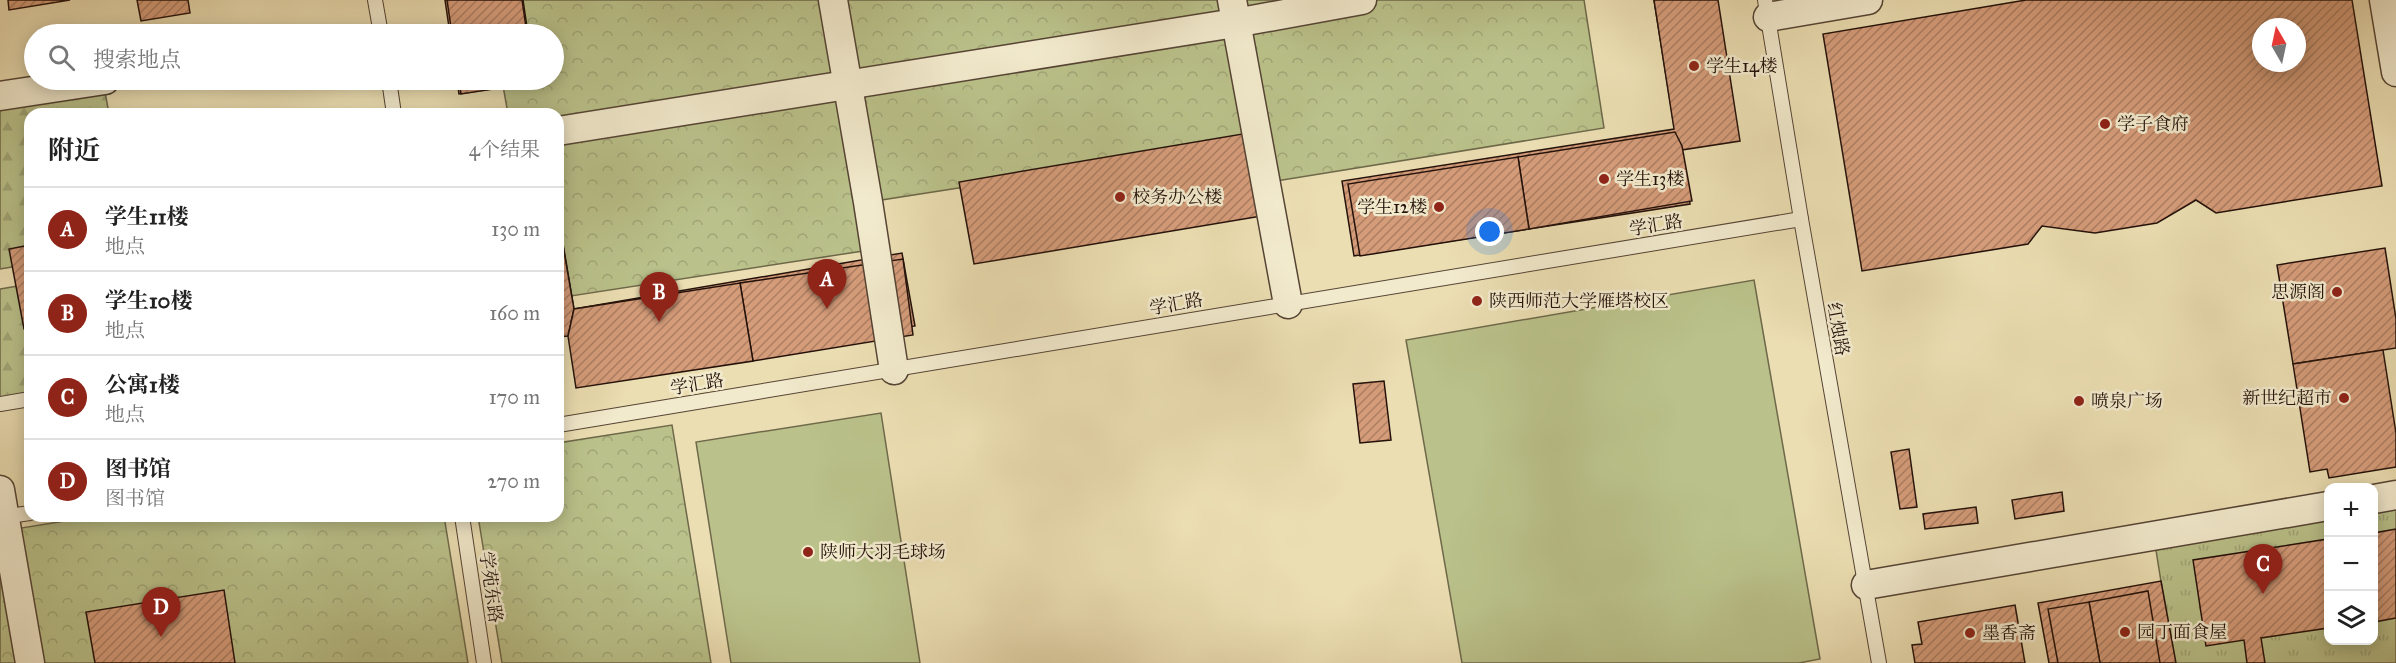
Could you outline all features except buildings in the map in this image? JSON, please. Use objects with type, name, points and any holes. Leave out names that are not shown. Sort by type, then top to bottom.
[{"type":"street","points":[[833,0],[894,370]]},
{"type":"street","points":[[564,130],[847,86],[1234,12],[1362,0]]},
{"type":"street","points":[[1767,9],[1868,0]]},
{"type":"street","points":[[2384,0],[2396,72]]},
{"type":"street","points":[[1234,12],[1288,303]]},
{"type":"street","points":[[0,96],[39,90]]},
{"type":"street","points":[[2378,498],[2396,495]]},
{"type":"street","points":[[1866,585],[2324,507]]},
{"type":"street","points":[[9,509],[30,663]]},
{"type":"lane","points":[[375,0],[379,24]]},
{"type":"lane","name":"红烛路","points":[[1767,9],[1801,219],[1879,663]]},
{"type":"lane","points":[[390,90],[393,108]]},
{"type":"lane","name":"学汇路","points":[[564,424],[1801,219]]},
{"type":"lane","points":[[0,404],[24,400]]},
{"type":"lane","name":"学苑东路","points":[[463,522],[484,663]]},
{"type":"green space","points":[[489,0],[1584,0],[1604,128],[1264,183],[1258,141],[869,202],[876,249],[564,297],[564,108],[507,108],[504,90],[564,90],[564,24],[493,24]]},
{"type":"green space","points":[[80,90],[105,90],[108,108],[24,108],[24,265],[0,269],[0,103]]},
{"type":"green space","points":[[1754,280],[1820,659],[1799,663],[1462,663],[1406,340]]},
{"type":"green space","points":[[24,285],[24,395],[0,399],[0,289]]},
{"type":"green space","name":"陕师大羽毛球场","points":[[881,413],[920,663],[731,663],[696,442]]},
{"type":"green space","points":[[672,425],[711,663],[502,663],[479,522],[564,522],[564,442]]},
{"type":"green space","points":[[2396,508],[2396,663],[2174,663],[2155,544],[2324,519],[2324,645],[2378,645],[2378,510]]},
{"type":"green space","points":[[58,522],[445,522],[468,663],[43,663],[21,528]]},
{"type":"green space","points":[[0,528],[22,663],[0,663]]},
{"type":"place","name":"学生14楼","points":[[1694,66]]},
{"type":"place","name":"学子食府","points":[[2105,124]]},
{"type":"place","name":"学生13楼","points":[[1604,179]]},
{"type":"place","name":"校务办公楼","points":[[1120,197]]},
{"type":"place","name":"学生12楼","points":[[1439,207]]},
{"type":"place","name":"思源阁","points":[[2337,292]]},
{"type":"place","name":"陕西师范大学雁塔校区","points":[[1477,301]]},
{"type":"place","name":"学生11楼","points":[[827,309]]},
{"type":"place","name":"学生10楼","points":[[659,322]]},
{"type":"place","name":"新世纪超市","points":[[2344,398]]},
{"type":"place","name":"喷泉广场","points":[[2079,401]]},
{"type":"place","name":"陕师大羽毛球场","points":[[808,552]]},
{"type":"place","name":"公寓1楼","points":[[2263,594]]},
{"type":"place","name":"园丁面食屋","points":[[2125,632]]},
{"type":"place","name":"墨香斋","points":[[1970,633]]},
{"type":"place","name":"图书馆","points":[[161,637]]}]
